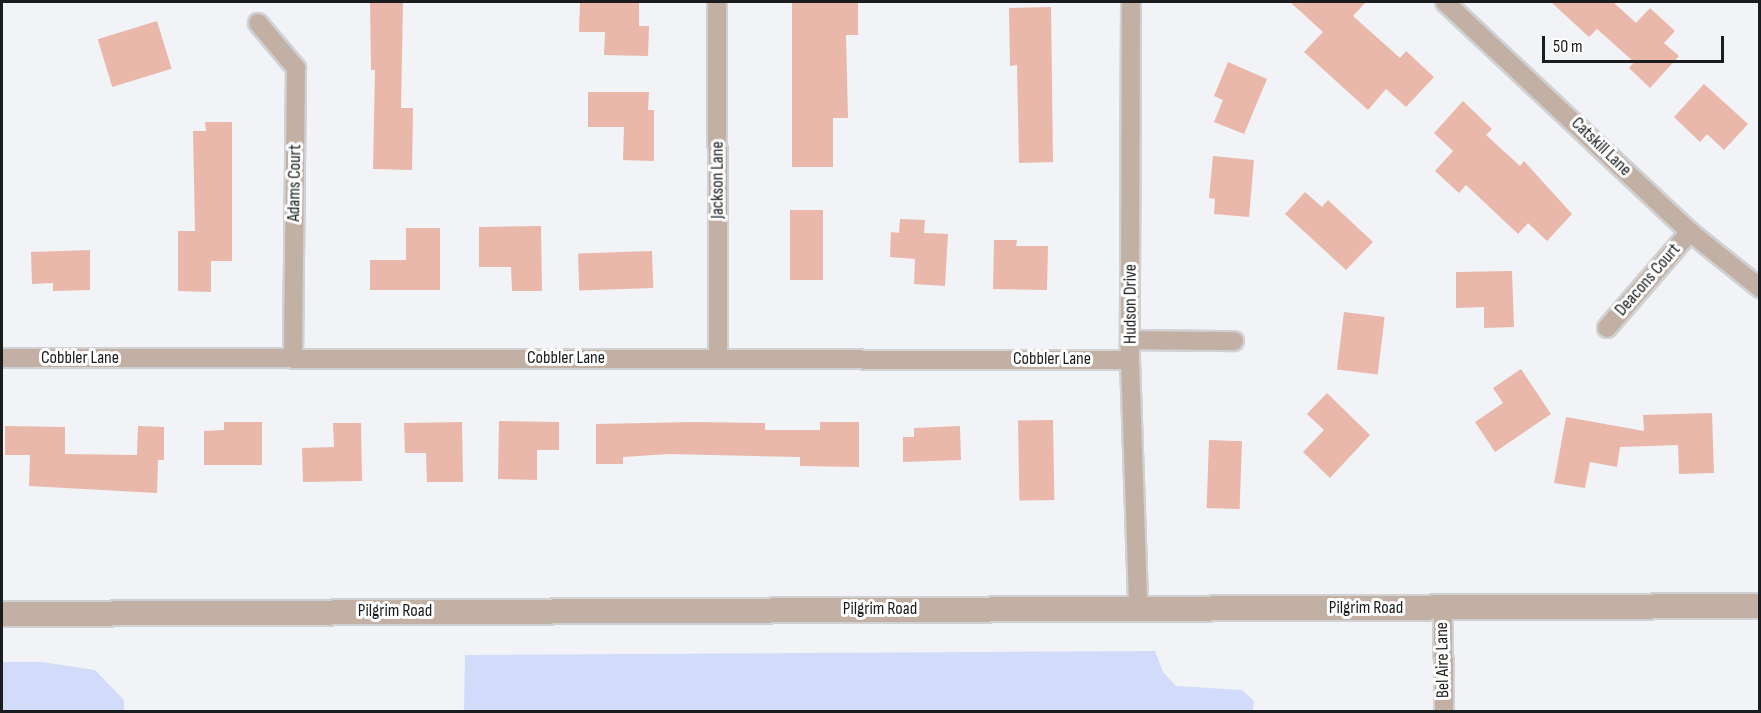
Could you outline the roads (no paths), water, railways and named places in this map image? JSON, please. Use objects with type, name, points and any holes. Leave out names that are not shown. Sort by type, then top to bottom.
[{"type":"street","name":"Jackson Lane","points":[[717,2],[718,358]]},
{"type":"street","name":"Hudson Drive","points":[[1131,2],[1130,360],[1138,607]]},
{"type":"street","name":"Catskill Lane","points":[[1445,2],[1690,232],[1760,288]]},
{"type":"street","name":"Adams Court","points":[[258,23],[296,68],[293,358]]},
{"type":"street","name":"Deacons Court","points":[[1606,328],[1690,232]]},
{"type":"street","points":[[1131,339],[1234,341]]},
{"type":"street","name":"Cobbler Lane","points":[[2,358],[1130,360]]},
{"type":"street","name":"Pilgrim Road","points":[[2,614],[1138,607],[1760,606]]},
{"type":"street","name":"Bel Aire Lane","points":[[1443,608],[1444,711]]}]
